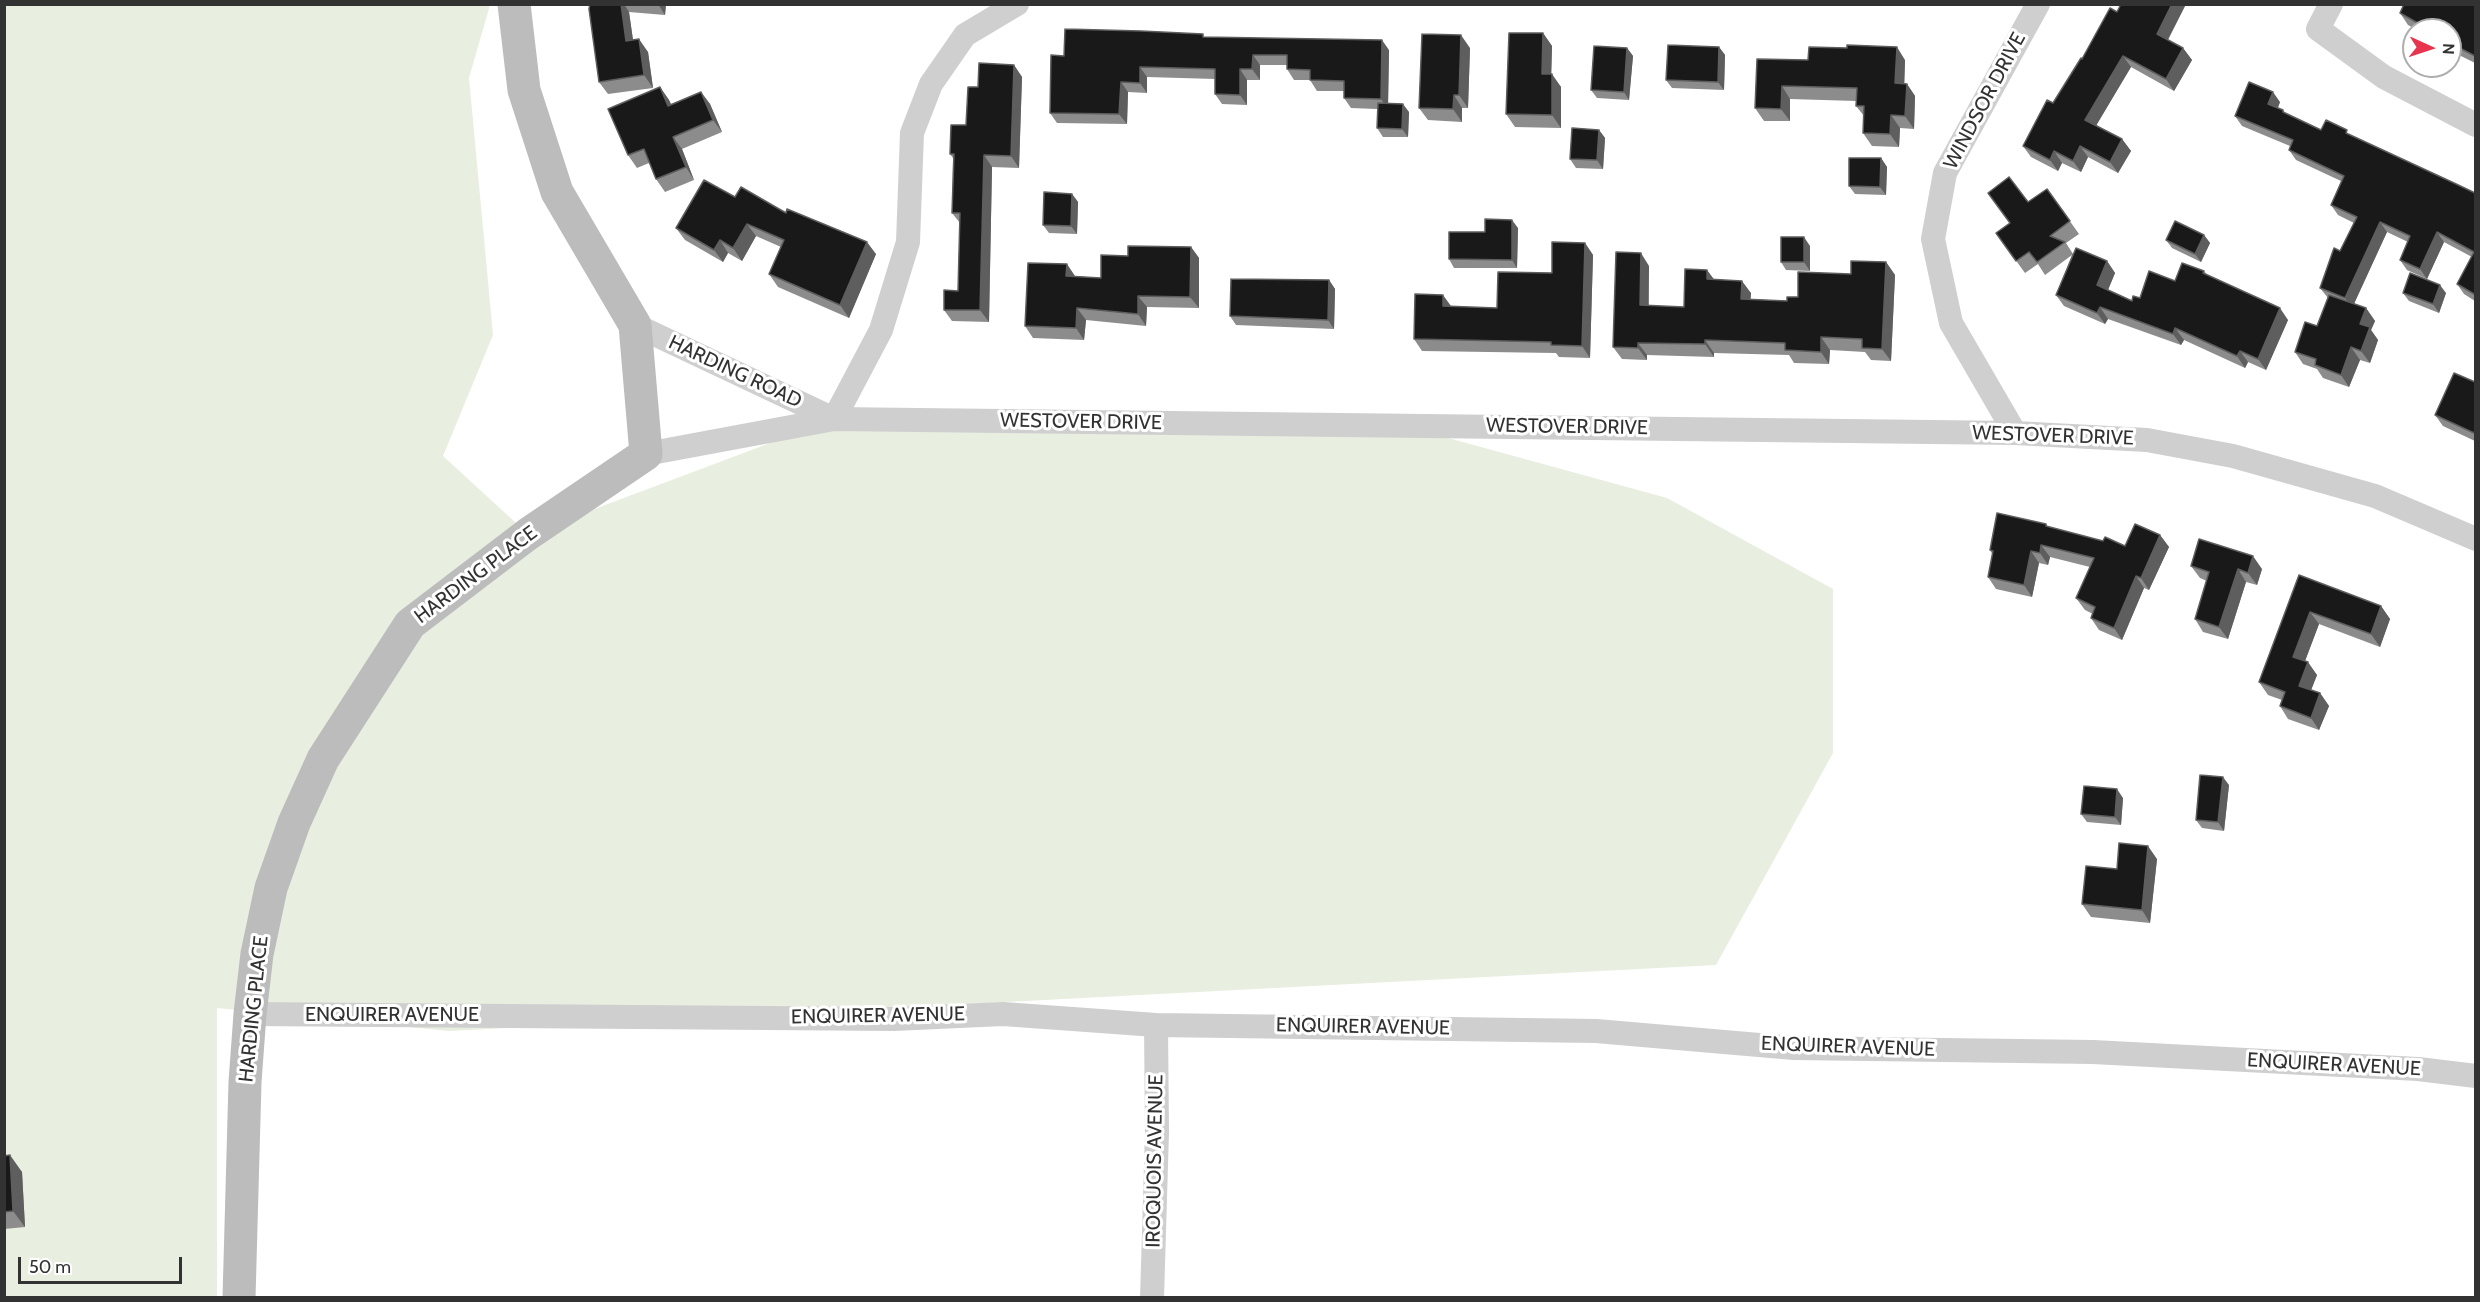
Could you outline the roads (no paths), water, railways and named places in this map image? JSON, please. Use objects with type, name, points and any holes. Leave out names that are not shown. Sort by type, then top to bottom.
[{"type":"main road","points":[[514,4],[524,90],[557,192],[635,325],[646,454]]},
{"type":"main road","name":"HARDING PLACE","points":[[239,1298],[245,1093],[250,1014],[258,954],[271,888],[294,823],[323,759],[410,624],[528,534],[646,454]]},
{"type":"street","points":[[834,419],[881,330],[909,242],[912,133],[931,84],[965,35],[1017,4]]},
{"type":"street","name":"WINDSOR DRIVE","points":[[2015,433],[1951,323],[1933,239],[1945,173],[2038,4]]},
{"type":"street","points":[[2331,4],[2318,29],[2384,77],[2475,125]]},
{"type":"street","name":"HARDING ROAD","points":[[635,325],[834,419]]},
{"type":"street","name":"WESTOVER DRIVE","points":[[646,454],[834,419],[2015,433],[2147,440],[2233,456],[2374,496],[2475,539]]},
{"type":"street","name":"ENQUIRER AVENUE","points":[[250,1014],[894,1018],[1003,1014],[1156,1025],[1596,1031],[1794,1048],[2094,1052],[2418,1069],[2475,1076]]},
{"type":"street","name":"IROQUOIS AVENUE","points":[[1152,1298],[1156,1025]]}]
